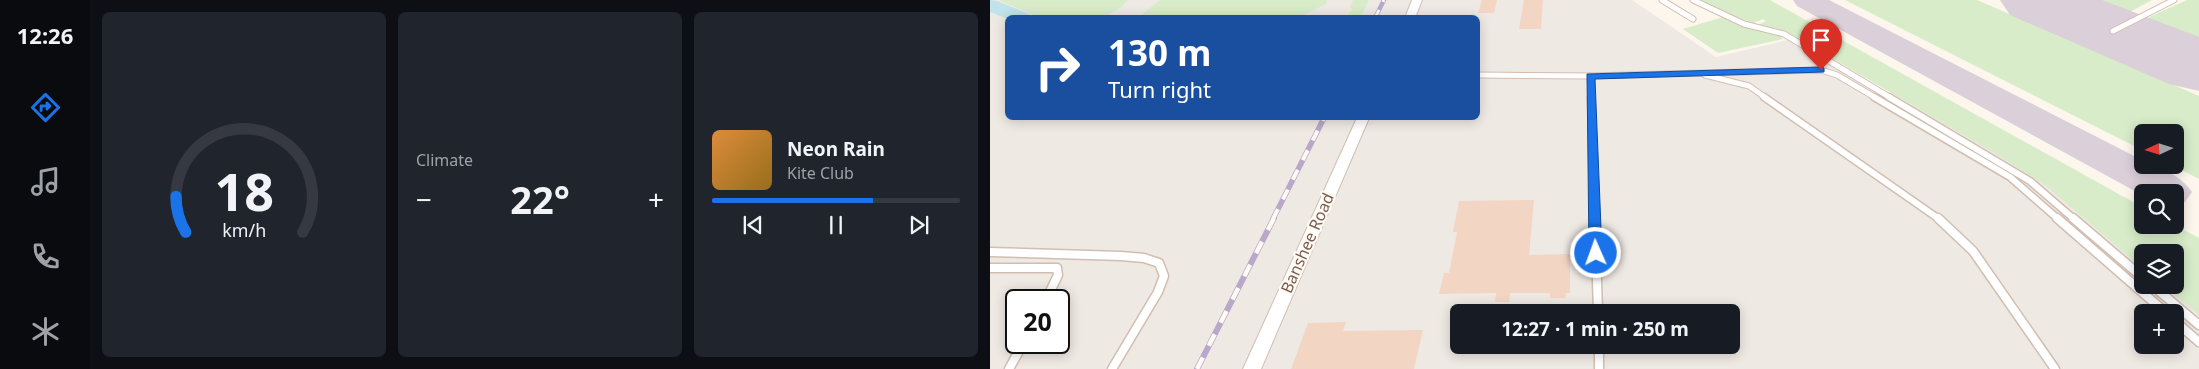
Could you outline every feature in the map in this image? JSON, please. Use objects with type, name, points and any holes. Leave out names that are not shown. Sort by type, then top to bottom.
[{"type":"street","points":[[1411,15],[1418,0]]},
{"type":"street","name":"Banshee Road","points":[[1252,369],[1362,120]]},
{"type":"lane","points":[[1662,0],[1693,19]]},
{"type":"lane","points":[[1693,0],[1744,24],[1784,34],[2030,181],[2134,270]]},
{"type":"lane","points":[[2113,31],[2174,0]]},
{"type":"lane","points":[[1480,75],[1590,76],[1821,70],[1837,76],[2010,177],[2156,304]]},
{"type":"lane","points":[[1692,73],[1749,86],[1936,216],[1974,252],[2055,369]]},
{"type":"lane","points":[[1590,76],[1598,304]]},
{"type":"lane","points":[[990,252],[1121,256],[1144,258],[1159,263],[1164,276],[1158,292],[1112,369]]},
{"type":"lane","points":[[990,268],[1057,268],[1058,275],[1051,289]]},
{"type":"lane","points":[[2163,294],[2199,325]]},
{"type":"lane","points":[[2184,329],[2199,342]]},
{"type":"lane","points":[[1009,369],[1017,354]]},
{"type":"lane","points":[[1598,354],[1599,369]]},
{"type":"shaded area","points":[[990,0],[1632,0],[1716,57],[1788,40],[2079,194],[2134,245],[2134,294],[2184,294],[2184,291],[2199,300],[2199,369],[990,369]]},
{"type":"green space","points":[[999,0],[1128,0],[1120,8],[1108,15],[1033,15]]},
{"type":"green space","points":[[1160,0],[1327,0],[1326,4],[1304,15],[1141,15]]},
{"type":"green space","points":[[1353,0],[1369,0],[1362,15],[1348,15],[1352,10],[1350,6]]},
{"type":"green space","points":[[1698,0],[1770,0],[2134,203],[2134,234],[2184,234],[2184,230],[2199,238],[2199,315],[2174,294],[2184,294],[2184,244],[2134,244],[2134,261],[2046,186],[1996,154],[1787,32],[1758,25],[1766,21],[1763,19],[1753,23]]},
{"type":"green space","points":[[1845,0],[1977,0],[2199,96],[2199,179],[2184,171],[2184,124],[2134,124],[2134,146]]},
{"type":"green space","points":[[2094,0],[2152,0],[2128,13]]},
{"type":"green space","points":[[2187,0],[2199,0],[2199,40],[2145,19]]},
{"type":"green space","points":[[1723,17],[1742,26],[1780,36],[1783,39],[1718,53],[1683,29]]},
{"type":"building","points":[[1482,0],[1497,0],[1494,13],[1478,13]]},
{"type":"building","points":[[1524,0],[1543,0],[1541,29],[1519,29]]},
{"type":"building","points":[[1534,200],[1529,255],[1570,254],[1570,293],[1566,293],[1565,298],[1550,298],[1550,293],[1510,293],[1509,302],[1495,302],[1496,293],[1439,294],[1444,273],[1449,273],[1457,232],[1453,232],[1459,201]]},
{"type":"building","points":[[1346,322],[1343,331],[1423,330],[1414,369],[1291,369],[1308,323]]},
{"type":"waterway","points":[[990,5],[1015,15]]},
{"type":"taxiway","points":[[1807,0],[2155,184]]},
{"type":"runway","points":[[2036,0],[2199,66]]},
{"type":"railway","points":[[1376,15],[1384,0]]},
{"type":"railway","points":[[1273,219],[1323,120]]},
{"type":"railway","points":[[1197,369],[1274,218]]},
{"type":"route","points":[[1596,253],[1590,76],[1821,70]]}]
